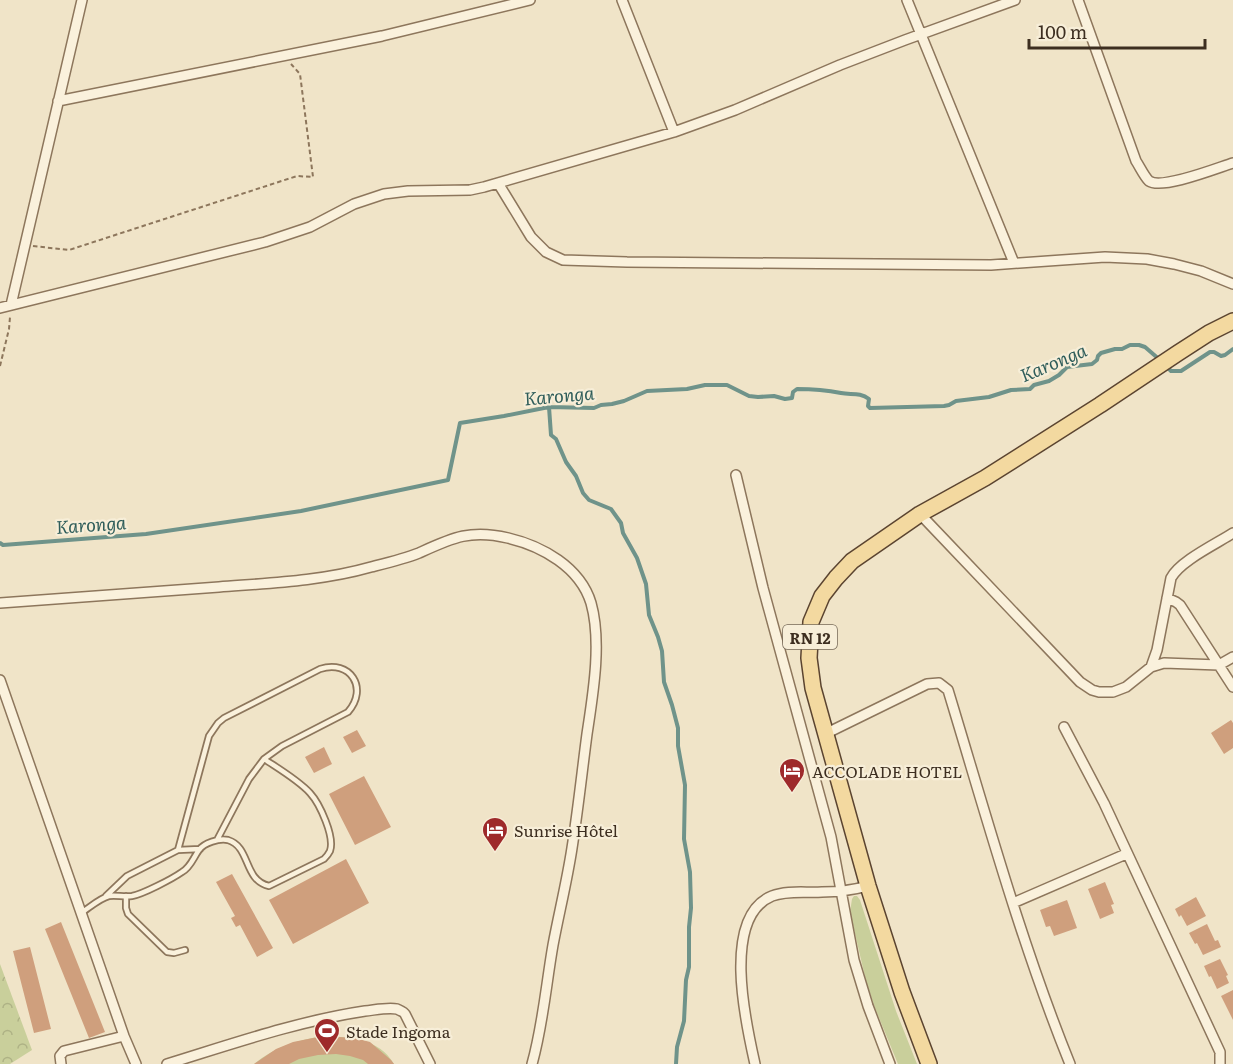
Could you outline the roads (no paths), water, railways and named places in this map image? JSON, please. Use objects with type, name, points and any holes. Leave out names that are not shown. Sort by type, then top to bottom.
[{"type":"main road","name":"RN 12","points":[[929,1064],[902,992],[868,886],[825,734],[813,688],[809,658],[811,622],[822,596],[852,561],[920,514],[985,478],[1178,352],[1233,321]]},
{"type":"street","points":[[11,305],[82,0]]},
{"type":"street","points":[[58,101],[382,36],[530,0]]},
{"type":"street","points":[[622,0],[674,132]]},
{"type":"street","points":[[907,0],[1014,263]]},
{"type":"street","points":[[0,308],[265,242],[310,227],[354,204],[384,194],[408,191],[470,190],[674,132],[735,110],[920,34],[1015,0]]},
{"type":"street","points":[[1078,0],[1136,160],[1148,180],[1155,183],[1180,180],[1233,163]]},
{"type":"street","points":[[498,183],[531,237],[546,252],[563,260],[991,265],[1104,257],[1147,259],[1201,271],[1233,284]]},
{"type":"street","points":[[736,475],[766,599],[831,837],[854,960],[868,1006],[890,1064]]},
{"type":"street","points":[[920,514],[1086,687],[1100,692],[1113,692],[1126,687],[1151,667],[1164,663],[1219,665],[1233,657]]},
{"type":"street","points":[[1151,667],[1157,650],[1171,578],[1179,567],[1233,533]]},
{"type":"street","points":[[0,603],[258,584],[337,575],[416,554],[462,535],[506,537],[535,546],[559,561],[579,578],[590,601],[596,631],[594,686],[572,849],[532,1064]]},
{"type":"street","points":[[1167,598],[1180,605],[1233,687]]},
{"type":"street","points":[[0,680],[124,1036],[136,1064]]},
{"type":"street","points":[[825,734],[927,684],[939,684],[948,690],[1013,903],[1052,1021],[1070,1064]]},
{"type":"street","points":[[1064,727],[1104,803],[1220,1052],[1220,1064]]},
{"type":"street","points":[[1013,903],[1126,854]]},
{"type":"street","points":[[755,1064],[746,1023],[741,982],[744,936],[752,912],[772,896],[784,893],[842,891],[868,886]]},
{"type":"street","points":[[167,1064],[311,1022],[352,1013],[390,1009],[398,1009],[405,1014],[430,1064]]},
{"type":"street","points":[[61,1064],[60,1056],[64,1050],[124,1036]]},
{"type":"lane","points":[[178,850],[209,736],[218,723],[320,669],[336,667],[350,674],[357,688],[357,699],[354,706],[348,712],[282,746],[264,759],[249,779],[217,840]]},
{"type":"lane","points":[[81,913],[106,897],[127,876],[178,850],[200,849],[217,840],[225,839],[237,844],[253,874],[261,884],[269,886],[324,859],[330,852],[331,836],[316,801],[310,793],[264,759]]},
{"type":"lane","points":[[106,897],[134,896],[182,873],[200,849]]},
{"type":"lane","points":[[126,896],[128,914],[167,952],[174,953],[184,950]]},
{"type":"waterway","name":"Karonga","points":[[0,543],[3,545],[146,534],[301,511],[448,480],[460,423],[549,407],[594,408],[624,401],[647,391],[727,385],[749,396],[758,397],[792,398],[793,392],[797,389],[859,395],[869,399],[870,408],[944,406],[956,401],[989,397],[1011,390],[1030,389],[1034,385],[1049,381],[1067,367],[1092,364],[1101,353],[1130,345],[1145,347],[1160,360]]},
{"type":"waterway","name":"Karonga","points":[[1165,365],[1171,371],[1181,371],[1210,352],[1221,356],[1233,349]]},
{"type":"waterway","points":[[549,407],[551,435],[556,439],[583,493],[589,500],[611,509],[621,523],[623,533],[637,558],[646,584],[649,615],[662,651],[664,682],[678,728],[678,746],[685,785],[684,839],[690,872],[691,908],[684,1021],[677,1047],[676,1064]]},
{"type":"place","name":"ACCOLADE HOTEL","points":[[792,794]]},
{"type":"place","name":"Sunrise Hôtel","points":[[495,853]]},
{"type":"place","name":"Stade Ingoma","points":[[327,1054]]}]
